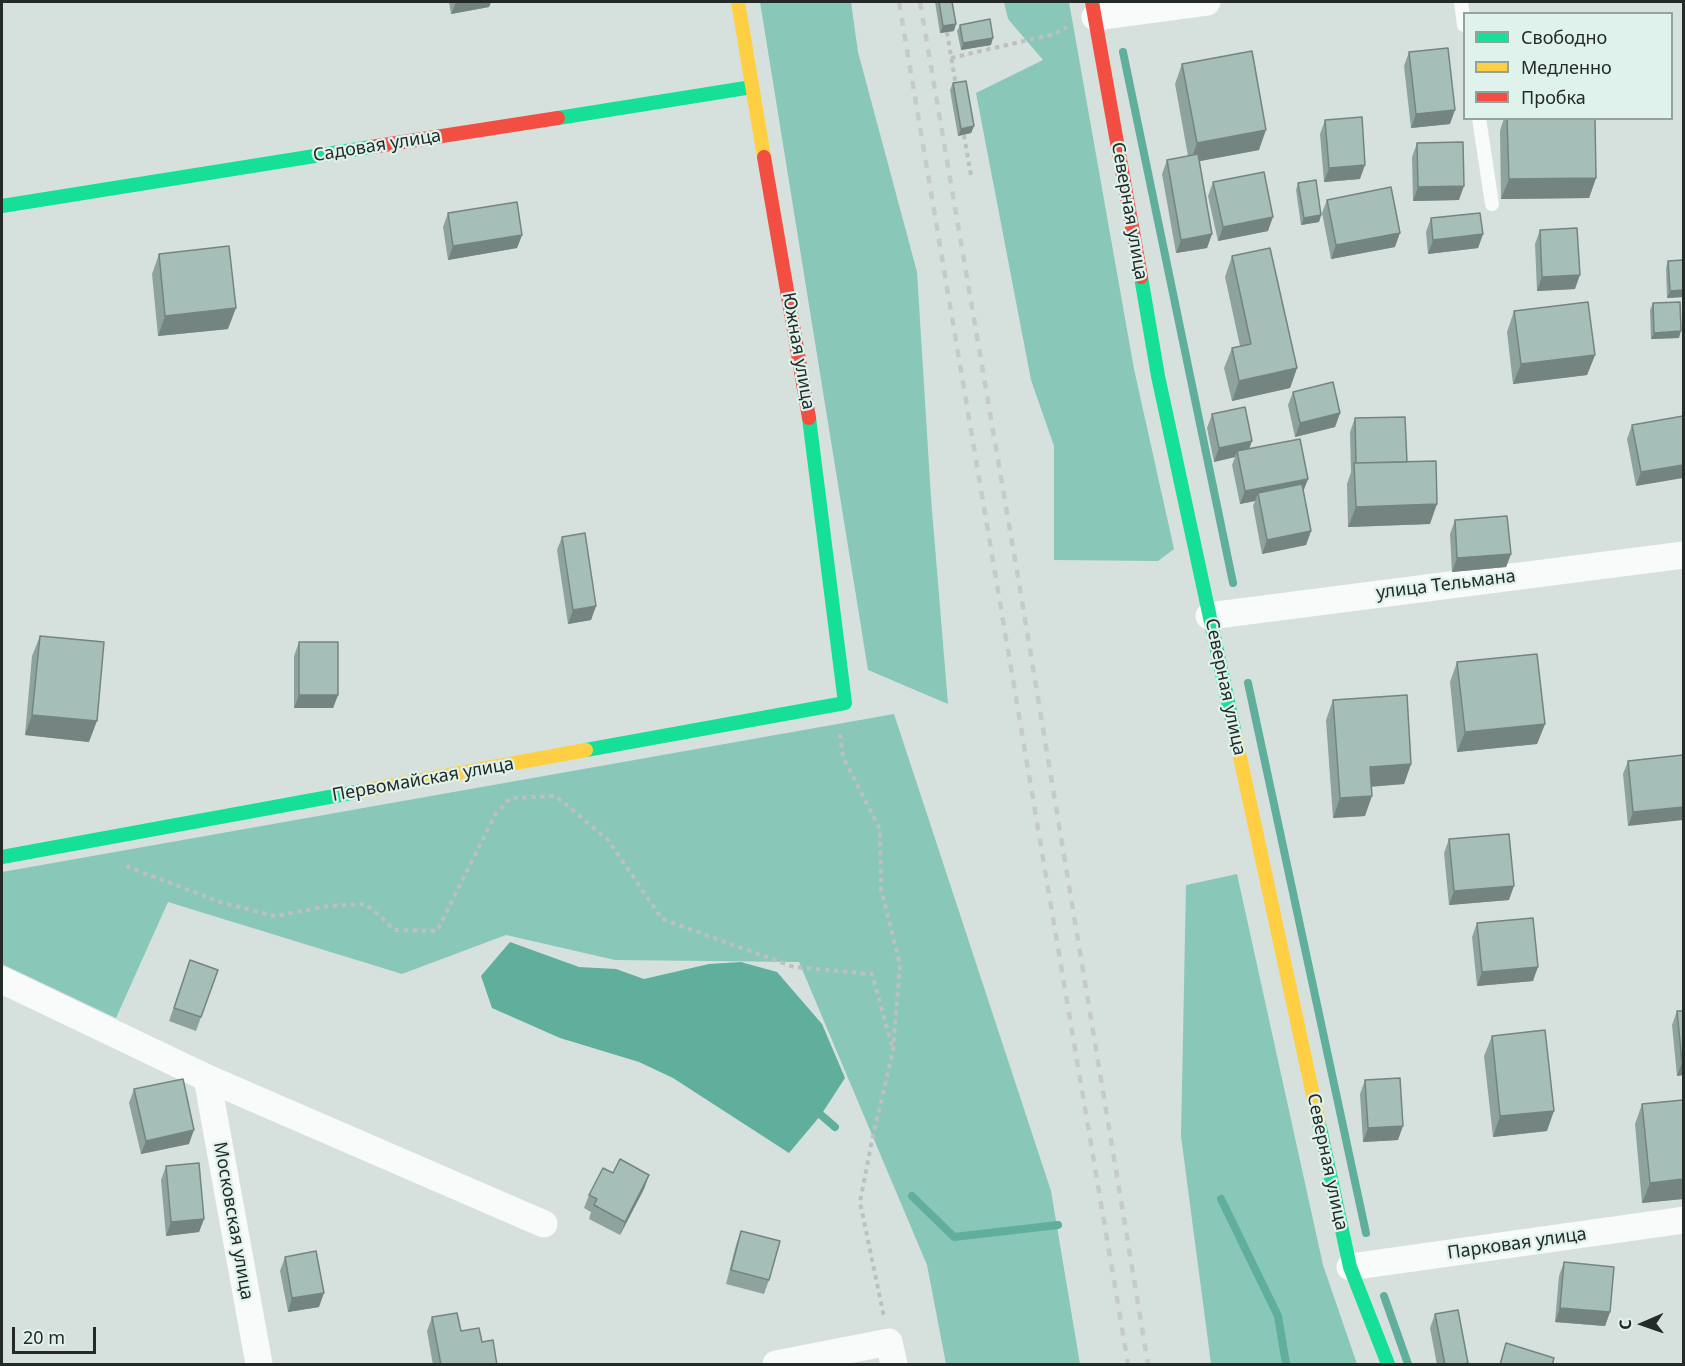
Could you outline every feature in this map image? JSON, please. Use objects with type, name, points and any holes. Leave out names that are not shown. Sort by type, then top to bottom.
[{"type":"street","name":"Южная улица","points":[[738,2],[810,423],[845,703]]},
{"type":"street","points":[[1094,9],[1207,2]]},
{"type":"street","name":"Северная улица","points":[[1094,9],[1158,376],[1350,1267],[1388,1365]]},
{"type":"street","name":"Садовая улица","points":[[2,206],[752,87]]},
{"type":"street","name":"улица Тельмана","points":[[1209,615],[1683,555]]},
{"type":"street","name":"Первомайская улица","points":[[2,857],[845,703]]},
{"type":"street","points":[[2,980],[207,1078],[544,1224]]},
{"type":"street","name":"Московская улица","points":[[207,1078],[259,1365]]},
{"type":"street","name":"Парковая улица","points":[[1350,1267],[1683,1220]]},
{"type":"street","points":[[776,1365],[891,1353]]},
{"type":"lane","points":[[1461,2],[1463,17]]},
{"type":"lane","points":[[1479,120],[1492,204]]},
{"type":"path","points":[[951,58],[1054,34],[1094,9]]},
{"type":"path","points":[[946,32],[957,90]]},
{"type":"path","points":[[964,135],[971,175]]},
{"type":"path","points":[[845,703],[840,738],[843,757],[880,829],[881,890],[900,965],[893,1050],[860,1203],[891,1353]]},
{"type":"path","points":[[117,836],[128,867],[222,903],[275,916],[329,906],[366,904],[395,930],[437,931],[495,815],[510,798],[556,796],[608,840],[662,919],[794,966],[872,974],[893,1050]]},
{"type":"shaded area","points":[[760,2],[851,2],[858,52],[917,272],[931,498],[948,704],[868,670]]},
{"type":"shaded area","points":[[1004,2],[1069,2],[1134,369],[1174,549],[1158,561],[1054,560],[1054,446],[1031,380],[976,93],[1043,60],[1008,19]]},
{"type":"shaded area","points":[[894,714],[1051,1191],[1080,1364],[946,1364],[927,1265],[799,962],[615,960],[506,935],[402,974],[168,902],[116,1018],[2,964],[2,872]]},
{"type":"shaded area","points":[[1237,874],[1323,1265],[1357,1364],[1211,1364],[1181,1136],[1186,885]]},
{"type":"shaded area","points":[[510,942],[579,967],[616,969],[644,979],[709,964],[741,962],[777,972],[822,1024],[845,1078],[821,1115],[789,1153],[673,1078],[639,1062],[560,1038],[492,1008],[481,976]]},
{"type":"building","points":[[939,2],[952,2],[956,24],[943,26]]},
{"type":"building","points":[[990,19],[993,38],[963,43],[960,25]]},
{"type":"building","points":[[1448,48],[1455,110],[1416,114],[1409,52]]},
{"type":"building","points":[[1252,51],[1266,130],[1197,143],[1182,64]]},
{"type":"building","points":[[966,81],[974,126],[961,129],[953,83]]},
{"type":"building","points":[[1362,117],[1365,165],[1329,168],[1325,120]]},
{"type":"building","points":[[1507,120],[1595,120],[1596,178],[1509,179]]},
{"type":"building","points":[[1463,142],[1464,186],[1418,187],[1417,143]]},
{"type":"building","points":[[1198,154],[1212,234],[1181,240],[1167,160]]},
{"type":"building","points":[[1264,172],[1273,217],[1223,227],[1213,182]]},
{"type":"building","points":[[1316,180],[1321,215],[1304,218],[1298,183]]},
{"type":"building","points":[[1391,187],[1400,233],[1336,245],[1327,200]]},
{"type":"building","points":[[517,202],[522,235],[453,246],[448,213]]},
{"type":"building","points":[[1480,213],[1483,234],[1433,240],[1431,218]]},
{"type":"building","points":[[1577,228],[1580,275],[1542,277],[1540,230]]},
{"type":"building","points":[[229,246],[236,308],[165,316],[159,254]]},
{"type":"building","points":[[1270,248],[1297,368],[1239,381],[1232,348],[1251,344],[1232,256]]},
{"type":"building","points":[[1683,260],[1683,290],[1670,291],[1668,261]]},
{"type":"building","points":[[1588,302],[1595,355],[1521,364],[1514,311]]},
{"type":"building","points":[[1680,302],[1681,331],[1654,333],[1653,303]]},
{"type":"building","points":[[1333,382],[1340,413],[1300,423],[1293,392]]},
{"type":"building","points":[[1245,407],[1252,441],[1219,448],[1212,414]]},
{"type":"building","points":[[1683,416],[1683,465],[1641,472],[1632,425]]},
{"type":"building","points":[[1405,417],[1407,462],[1356,463],[1355,418]]},
{"type":"building","points":[[1300,439],[1308,479],[1245,491],[1237,451]]},
{"type":"building","points":[[1436,461],[1437,504],[1356,507],[1354,463]]},
{"type":"building","points":[[1302,484],[1311,531],[1267,540],[1258,493]]},
{"type":"building","points":[[1507,516],[1511,554],[1457,558],[1455,520]]},
{"type":"building","points":[[585,533],[596,606],[573,610],[562,537]]},
{"type":"building","points":[[40,636],[104,642],[97,721],[32,715]]},
{"type":"building","points":[[299,642],[338,642],[338,695],[299,695]]},
{"type":"building","points":[[1537,654],[1545,724],[1465,732],[1457,662]]},
{"type":"building","points":[[1407,695],[1411,764],[1370,767],[1372,796],[1340,798],[1333,700]]},
{"type":"building","points":[[1683,755],[1683,807],[1633,812],[1628,761]]},
{"type":"building","points":[[1509,834],[1514,886],[1454,891],[1449,839]]},
{"type":"building","points":[[1533,918],[1538,967],[1482,972],[1477,923]]},
{"type":"building","points":[[190,960],[218,970],[201,1017],[174,1008]]},
{"type":"building","points":[[1677,1011],[1683,1011],[1683,1062],[1682,1062]]},
{"type":"building","points":[[1545,1030],[1554,1111],[1500,1116],[1492,1036]]},
{"type":"building","points":[[1400,1078],[1403,1126],[1368,1128],[1365,1080]]},
{"type":"building","points":[[183,1079],[194,1130],[146,1141],[134,1089]]},
{"type":"building","points":[[1683,1100],[1683,1179],[1650,1183],[1642,1104]]},
{"type":"building","points":[[620,1159],[649,1175],[625,1222],[594,1205],[597,1199],[589,1195],[603,1168],[613,1173]]},
{"type":"building","points":[[199,1163],[204,1219],[171,1222],[166,1166]]},
{"type":"building","points":[[741,1231],[780,1241],[769,1280],[731,1270]]},
{"type":"building","points":[[316,1251],[324,1293],[292,1298],[285,1257]]},
{"type":"building","points":[[1564,1262],[1614,1267],[1610,1312],[1560,1308]]},
{"type":"building","points":[[1458,1310],[1468,1363],[1445,1365],[1435,1314]]},
{"type":"building","points":[[457,1313],[461,1331],[479,1328],[482,1342],[493,1340],[497,1365],[441,1365],[432,1317]]},
{"type":"building","points":[[1506,1343],[1554,1358],[1552,1365],[1500,1365]]},
{"type":"waterway","points":[[1123,52],[1233,583]]},
{"type":"waterway","points":[[1248,683],[1366,1233]]},
{"type":"waterway","points":[[821,1115],[835,1127]]},
{"type":"waterway","points":[[912,1196],[954,1237],[1058,1225]]},
{"type":"waterway","points":[[1221,1199],[1278,1316],[1286,1364]]},
{"type":"waterway","points":[[1384,1296],[1408,1364]]},
{"type":"railway","points":[[899,2],[1128,1364]]},
{"type":"railway","points":[[920,2],[1148,1364]]},
{"type":"traffic: fast","points":[[558,118],[752,87]]},
{"type":"traffic: fast","points":[[2,206],[371,147]]},
{"type":"traffic: fast","points":[[1141,277],[1158,376],[1235,734]]},
{"type":"traffic: fast","points":[[586,750],[845,703],[809,418]]},
{"type":"traffic: fast","points":[[2,857],[362,791]]},
{"type":"traffic: fast","points":[[1319,1123],[1350,1267],[1388,1364]]},
{"type":"traffic: slow","points":[[738,2],[764,157]]},
{"type":"traffic: slow","points":[[1235,734],[1319,1123]]},
{"type":"traffic: slow","points":[[362,791],[586,750]]},
{"type":"traffic: jam","points":[[1092,2],[1141,277]]},
{"type":"traffic: jam","points":[[371,147],[558,118]]},
{"type":"traffic: jam","points":[[764,157],[809,418]]}]
